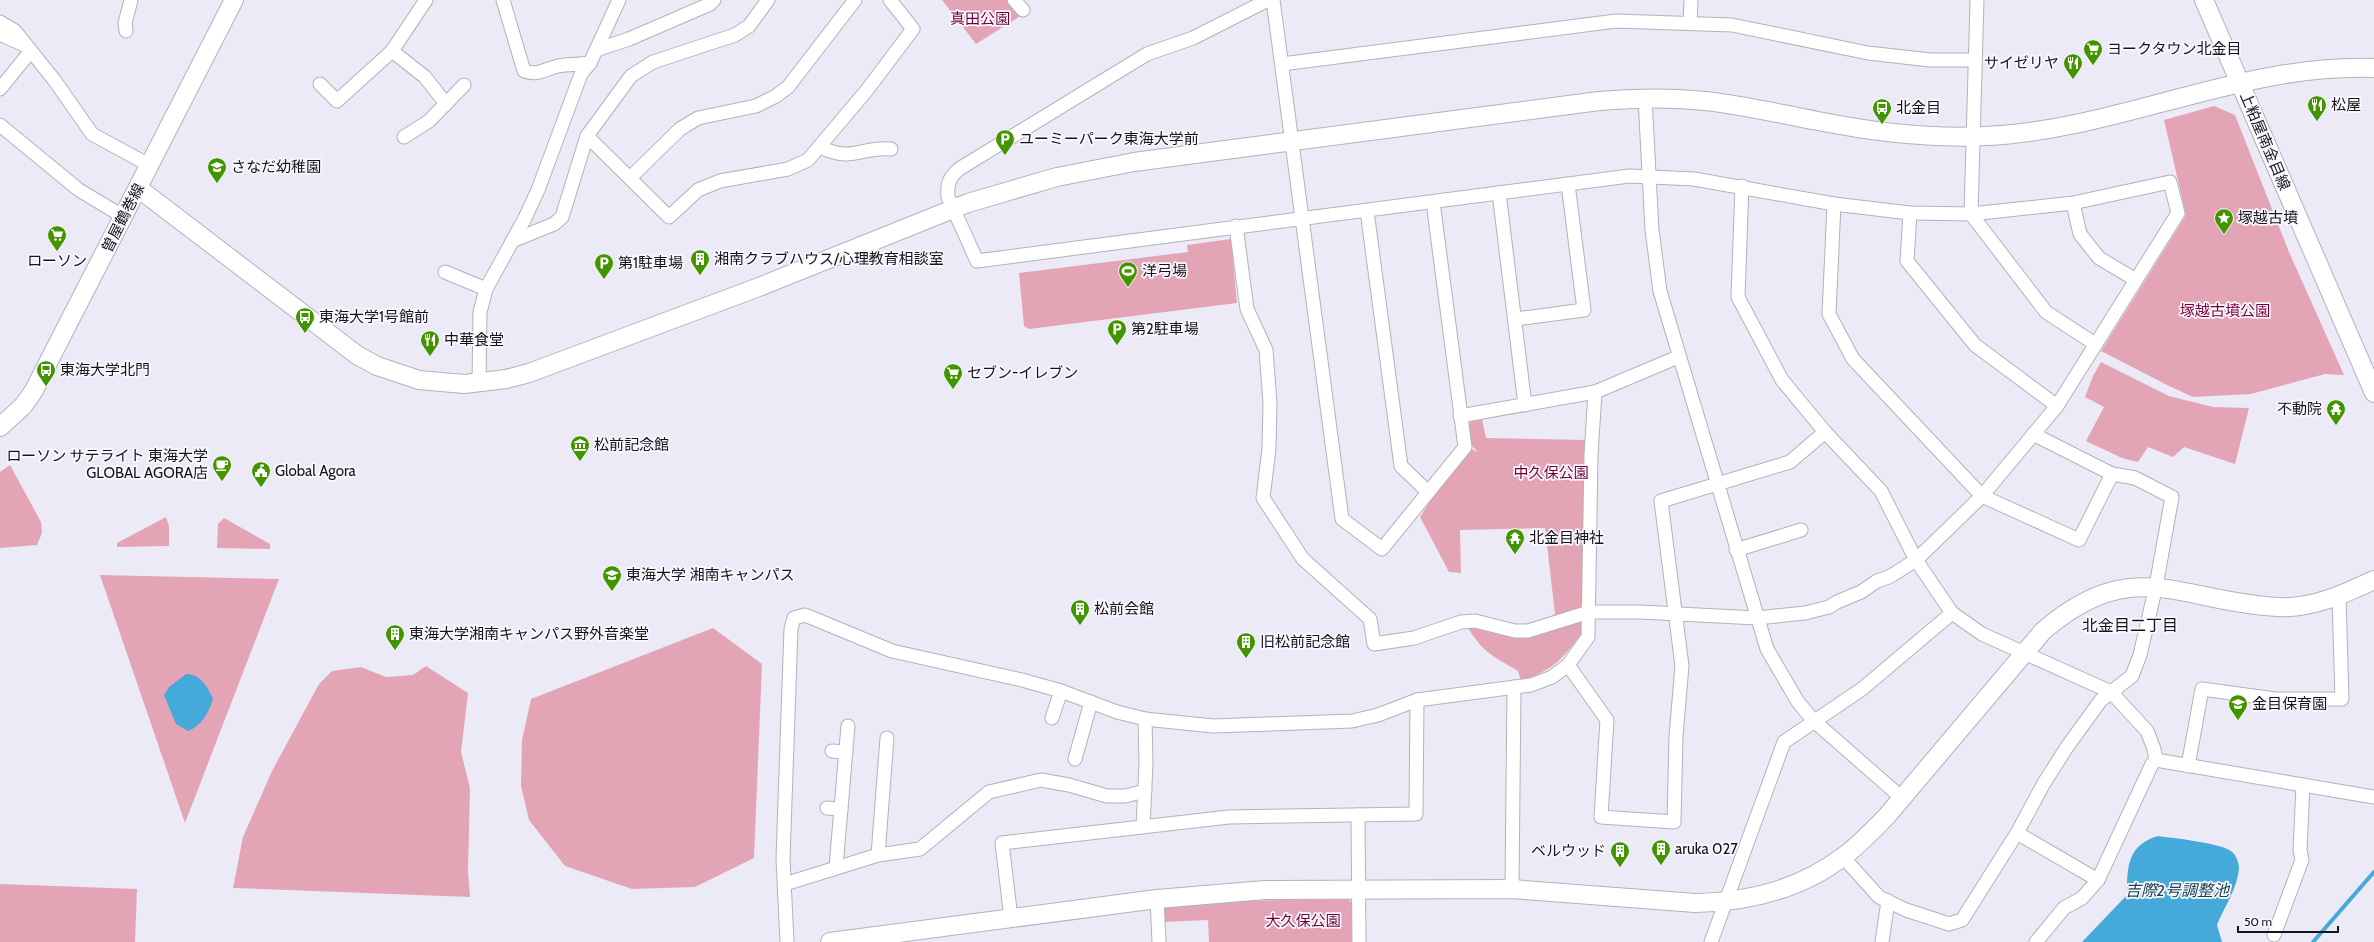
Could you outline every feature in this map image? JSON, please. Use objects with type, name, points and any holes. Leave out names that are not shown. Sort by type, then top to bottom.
[{"type":"street","points":[[126,31],[125,23],[131,0]]},
{"type":"street","name":"曽屋鶴巻線","points":[[0,427],[24,406],[33,392],[234,0]]},
{"type":"street","points":[[320,84],[337,101],[392,51],[426,0]]},
{"type":"street","points":[[504,0],[524,71],[531,74],[541,73],[558,66],[590,63]]},
{"type":"street","points":[[479,383],[480,312],[486,289],[538,190],[581,74],[590,63],[619,0]]},
{"type":"street","points":[[596,50],[629,39],[710,4],[714,0]]},
{"type":"street","points":[[512,241],[554,224],[562,217],[587,136],[631,76],[653,62],[735,35],[749,26],[768,0]]},
{"type":"street","points":[[630,178],[680,129],[698,118],[756,106],[776,96],[788,87],[855,0]]},
{"type":"street","points":[[587,136],[669,218],[698,190],[720,181],[788,169],[808,160],[820,148],[867,90],[913,29],[890,0]]},
{"type":"street","points":[[1014,0],[1023,10]]},
{"type":"street","points":[[1690,0],[1690,22]]},
{"type":"street","points":[[1977,0],[1971,214],[2046,312],[2096,344]]},
{"type":"street","name":"上粕屋南金目線","points":[[2204,0],[2369,368],[2374,392]]},
{"type":"street","points":[[1236,226],[1247,308],[1266,350],[1270,403],[1269,449],[1263,498],[1303,559],[1370,619],[1374,644],[1414,638],[1461,622],[1475,621],[1509,630],[1528,631],[1589,612],[1757,618],[1805,613],[1829,607],[1861,592],[1886,576],[1889,577],[1916,560],[1982,496],[2056,406],[2178,213],[2170,182],[2074,204],[1971,214],[1910,213],[1834,204],[1742,186],[1694,179],[1629,176],[1499,194],[1433,202],[1367,211],[1302,219],[1236,226],[977,261],[952,209],[947,187],[949,178],[959,169],[1147,54],[1194,38],[1266,1],[1282,64],[1291,141],[1302,219],[1342,519],[1382,549],[1465,447],[1433,202]]},
{"type":"street","points":[[1282,64],[1616,21],[1690,22],[1732,25],[1868,53],[1930,60],[1975,60]]},
{"type":"street","points":[[0,22],[15,31],[24,41],[55,81],[92,134],[149,165]]},
{"type":"street","points":[[0,34],[24,41]]},
{"type":"street","points":[[0,89],[24,41]]},
{"type":"street","points":[[392,51],[425,77],[446,104]]},
{"type":"street","points":[[138,188],[357,355],[377,366],[419,380],[441,383],[479,383],[518,376],[567,359],[759,287],[952,209],[1064,176],[1134,162],[1599,101],[1645,98],[1703,100],[1734,104],[1863,129],[1908,134],[1972,137],[2038,131],[2075,124],[2240,83],[2326,69],[2374,68]]},
{"type":"street","points":[[404,137],[429,121],[464,85]]},
{"type":"street","points":[[1645,98],[1652,230],[1660,291],[1678,357],[1767,649],[1798,702],[1814,721],[1902,798]]},
{"type":"street","points":[[0,125],[79,190],[124,217]]},
{"type":"street","points":[[820,148],[836,155],[847,155],[881,148],[892,149]]},
{"type":"street","points":[[1516,319],[1584,310],[1568,184]]},
{"type":"street","points":[[1742,186],[1738,297],[1782,380],[1826,432],[1881,491],[1916,560],[1952,614],[1982,634],[2111,692],[2147,731],[2154,749],[2156,760]]},
{"type":"street","points":[[1499,194],[1516,319],[1525,405]]},
{"type":"street","points":[[1834,204],[1829,314],[1853,359],[1982,496],[2080,540],[2112,474]]},
{"type":"street","points":[[2074,204],[2080,234],[2099,258],[2136,280]]},
{"type":"street","points":[[1367,211],[1400,466],[1428,492]]},
{"type":"street","points":[[1910,213],[1907,261],[1975,345],[2056,406]]},
{"type":"street","points":[[445,272],[486,289]]},
{"type":"street","points":[[1460,416],[1595,392],[1678,357]]},
{"type":"street","points":[[787,942],[783,859],[790,637],[794,618],[805,616],[892,651],[1061,690],[1117,712],[1145,719],[1213,726],[1352,721],[1378,715],[1417,700],[1531,684],[1552,677],[1568,665],[1588,637],[1591,455],[1595,392]]},
{"type":"street","points":[[1568,665],[1607,720],[1601,817],[1674,822],[1676,736],[1682,666],[1661,501],[1790,462],[1826,432]]},
{"type":"street","points":[[1843,857],[1879,897],[1906,910],[1949,924],[1962,920],[2017,833],[2044,783],[2067,747],[2101,700],[2132,676],[2140,655],[2156,586],[2172,497],[2135,478],[2112,474],[2033,434]]},
{"type":"street","points":[[1736,550],[1801,530]]},
{"type":"street","points":[[830,942],[1157,899],[1265,890],[1512,889],[1694,903],[1724,903],[1766,894],[1791,885],[1843,857],[1886,817],[2043,631],[2073,607],[2100,595],[2127,587],[2156,586],[2280,607],[2303,606],[2339,596],[2374,580]]},
{"type":"street","points":[[2188,766],[2202,689],[2275,699],[2342,699],[2339,596]]},
{"type":"street","points":[[1712,942],[1724,903],[1784,742],[1862,689],[1952,614]]},
{"type":"street","points":[[1512,889],[1514,687]]},
{"type":"street","points":[[1052,718],[1061,690]]},
{"type":"street","points":[[1011,918],[1002,843],[1230,817],[1416,814],[1417,700]]},
{"type":"street","points":[[1075,759],[1091,702]]},
{"type":"street","points":[[1143,826],[1145,791],[1145,719]]},
{"type":"street","points":[[836,867],[848,726]]},
{"type":"street","points":[[878,855],[887,815],[879,767],[887,738]]},
{"type":"street","points":[[832,751],[846,752]]},
{"type":"street","points":[[2156,760],[2374,797]]},
{"type":"street","points":[[2036,942],[2064,908],[2082,898],[2098,880],[2152,764],[2156,760]]},
{"type":"street","points":[[784,884],[878,855],[920,849],[971,805],[989,792],[1041,780],[1069,785],[1107,796],[1125,796],[1145,791]]},
{"type":"street","points":[[2274,935],[2302,860],[2300,850],[2303,786]]},
{"type":"street","points":[[827,808],[841,809]]},
{"type":"street","points":[[1358,815],[1359,942]]},
{"type":"street","points":[[2017,833],[2098,880]]},
{"type":"street","points":[[1157,899],[1159,942]]},
{"type":"street","points":[[1882,942],[1888,901]]},
{"type":"green space","name":"真田公園","points":[[942,0],[1010,0],[1022,15],[976,44]]},
{"type":"green space","name":"塚越古墳公園","points":[[2214,106],[2235,115],[2289,252],[2344,375],[2325,374],[2251,394],[2193,397],[2101,351],[2186,215],[2164,120]]},
{"type":"green space","name":"洋弓場","points":[[1231,239],[1237,303],[1029,329],[1024,326],[1019,273],[1188,252],[1187,245]]},
{"type":"green space","points":[[2101,362],[2169,396],[2213,407],[2249,408],[2235,464],[2184,447],[2173,457],[2148,447],[2138,462],[2122,458],[2086,441],[2104,407],[2085,397],[2093,376]]},
{"type":"green space","name":"中久保公園","points":[[1482,419],[1486,438],[1586,440],[1582,633],[1569,650],[1556,663],[1541,673],[1521,681],[1518,671],[1491,654],[1479,643],[1462,617],[1498,623],[1522,624],[1533,623],[1555,614],[1545,528],[1460,530],[1461,573],[1449,572],[1420,517],[1465,446],[1478,452],[1471,445],[1468,426],[1472,420]]},
{"type":"green space","points":[[10,465],[41,522],[42,533],[37,545],[0,548],[0,472]]},
{"type":"green space","points":[[166,517],[169,526],[169,546],[117,547],[117,543]]},
{"type":"green space","points":[[224,518],[270,544],[270,549],[217,548],[218,524]]},
{"type":"green space","points":[[100,575],[279,579],[185,823]]},
{"type":"green space","points":[[713,628],[762,664],[754,858],[695,887],[632,889],[565,866],[529,820],[521,786],[522,740],[531,699]]},
{"type":"green space","points":[[426,666],[468,693],[461,752],[470,788],[468,871],[470,897],[233,888],[243,837],[272,771],[319,684],[332,671],[361,667],[386,677],[413,675]]},
{"type":"green space","points":[[0,884],[137,889],[135,942],[0,942]]},
{"type":"green space","name":"大久保公園","points":[[1348,899],[1352,903],[1353,942],[1209,942],[1208,920],[1163,922],[1161,902]]},
{"type":"water","points":[[186,674],[196,676],[205,685],[213,698],[205,718],[197,726],[188,731],[176,724],[164,695],[169,687]]},
{"type":"water","name":"吉際2号調整池","points":[[2158,836],[2197,841],[2219,846],[2227,849],[2235,855],[2239,866],[2236,883],[2217,925],[2222,942],[2082,942],[2127,895],[2127,876],[2131,859],[2140,845]]},
{"type":"waterway","points":[[2313,942],[2374,872]]},
{"type":"place","name":"ヨークタウン北金目","points":[[2093,66]]},
{"type":"place","name":"サイゼリヤ","points":[[2073,80]]},
{"type":"place","name":"松屋","points":[[2317,122]]},
{"type":"place","name":"北金目","points":[[1882,125]]},
{"type":"place","name":"ユーミーパーク東海大学前","points":[[1005,156]]},
{"type":"place","name":"さなだ幼稚園","points":[[217,184]]},
{"type":"place","name":"塚越古墳","points":[[2224,235]]},
{"type":"place","name":"ローソン","points":[[57,252]]},
{"type":"place","name":"湘南クラブハウス/心理教育相談室","points":[[700,276]]},
{"type":"place","name":"第1駐車場","points":[[604,280]]},
{"type":"place","name":"洋弓場","points":[[1128,288]]},
{"type":"place","name":"東海大学1号館前","points":[[305,334]]},
{"type":"place","name":"第2駐車場","points":[[1117,346]]},
{"type":"place","name":"中華食堂","points":[[430,357]]},
{"type":"place","name":"東海大学北門","points":[[46,387]]},
{"type":"place","name":"セブン-イレブン","points":[[953,390]]},
{"type":"place","name":"不動院","points":[[2336,426]]},
{"type":"place","name":"松前記念館","points":[[580,462]]},
{"type":"place","name":"ローソン サテライト 東海大学 GLOBAL AGORA店","points":[[222,482]]},
{"type":"place","name":"Global Agora","points":[[261,488]]},
{"type":"place","name":"北金目神社","points":[[1515,555]]},
{"type":"place","name":"東海大学 湘南キャンパス","points":[[612,592]]},
{"type":"place","name":"松前会館","points":[[1080,626]]},
{"type":"place","name":"東海大学湘南キャンパス野外音楽堂","points":[[395,651]]},
{"type":"place","name":"旧松前記念館","points":[[1246,659]]},
{"type":"place","name":"金目保育園","points":[[2238,721]]},
{"type":"place","name":"aruka 027","points":[[1661,866]]},
{"type":"place","name":"ベルウッド","points":[[1620,868]]},
{"type":"district","name":"北金目二丁目","points":[[2130,625]]}]
